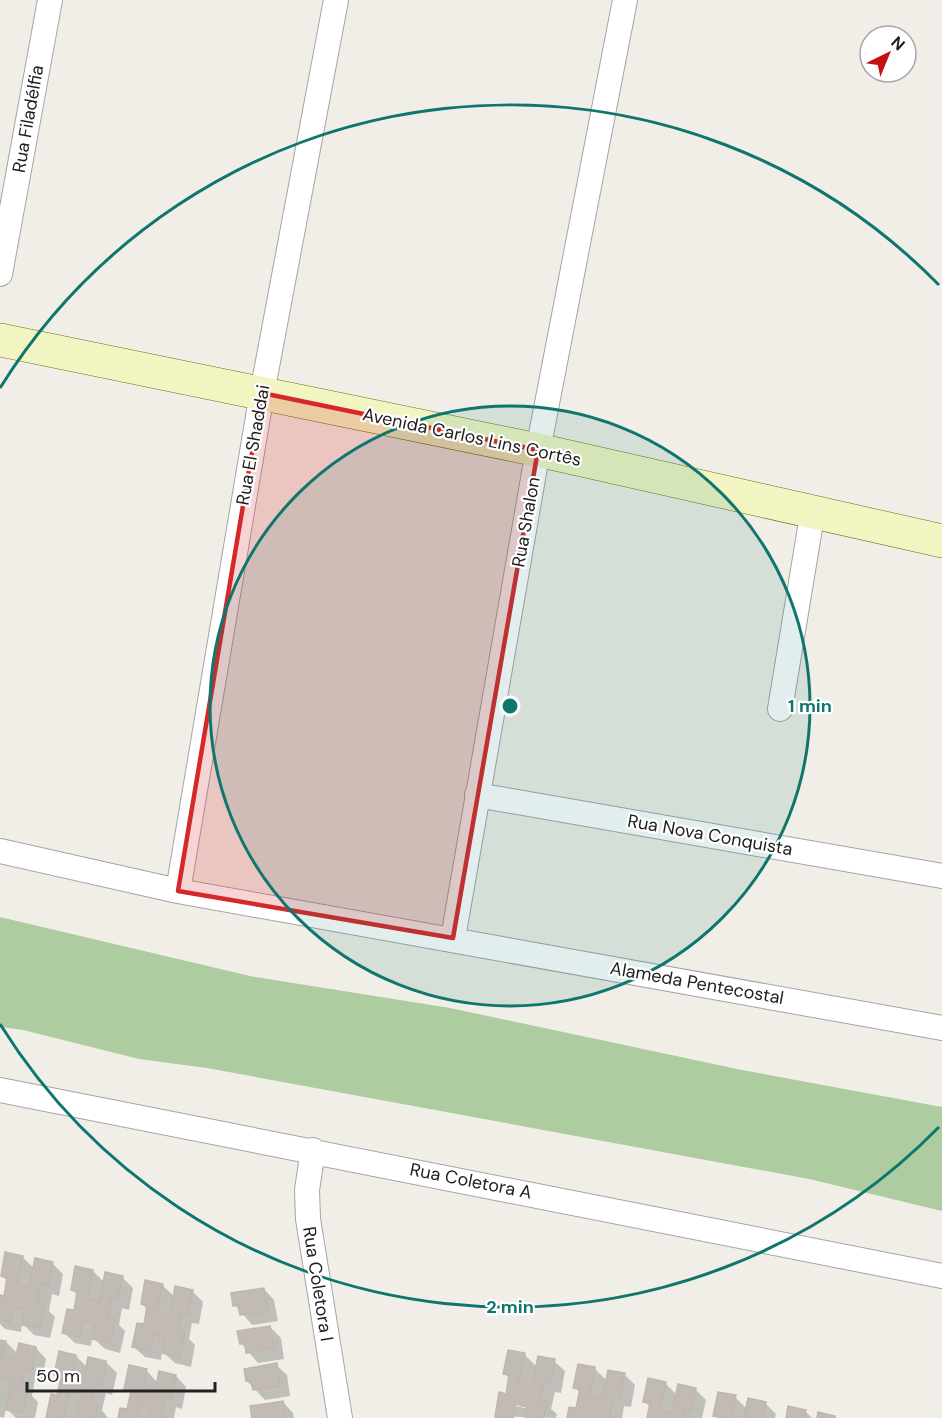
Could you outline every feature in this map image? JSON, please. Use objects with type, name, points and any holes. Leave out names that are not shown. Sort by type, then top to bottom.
[{"type":"street","name":"Rua Filadélfia","points":[[0,274],[50,0]]},
{"type":"street","name":"Rua El Shaddai","points":[[178,891],[262,393],[336,0]]},
{"type":"street","name":"Rua Shalon","points":[[453,938],[538,450],[626,0]]},
{"type":"street","name":"Avenida Carlos Lins Cortês","points":[[0,340],[538,450],[813,510],[942,541]]},
{"type":"street","points":[[780,709],[813,510]]},
{"type":"street","name":"Rua Nova Conquista","points":[[477,795],[942,876]]},
{"type":"street","name":"Alameda Pentecostal","points":[[0,851],[178,891],[453,938],[942,1028]]},
{"type":"street","name":"Rua Coletora A","points":[[0,1090],[942,1276]]},
{"type":"street","name":"Rua Coletora I","points":[[313,1150],[308,1190],[308,1219],[340,1418]]},
{"type":"highlighted area","points":[[262,393],[538,450],[453,938],[178,891]]},
{"type":"green space","points":[[0,917],[250,976],[450,1008],[742,1070],[942,1107],[942,1211],[809,1179],[207,1068],[139,1059],[23,1030],[0,1027]]},
{"type":"building","points":[[5,1252],[23,1256],[17,1285],[29,1287],[35,1258],[53,1262],[48,1286],[41,1284],[38,1303],[44,1304],[40,1328],[22,1325],[25,1309],[13,1307],[10,1322],[0,1320],[0,1295],[4,1296],[7,1278],[1,1276]]},
{"type":"building","points":[[75,1266],[93,1270],[88,1299],[100,1302],[105,1272],[123,1276],[118,1300],[112,1298],[108,1317],[115,1319],[110,1343],[92,1339],[95,1323],[83,1321],[80,1337],[62,1333],[67,1309],[74,1310],[77,1292],[71,1290]]},
{"type":"building","points":[[145,1280],[163,1284],[157,1313],[170,1315],[175,1286],[193,1290],[188,1314],[182,1313],[178,1331],[185,1332],[180,1357],[162,1353],[165,1337],[153,1335],[150,1351],[132,1347],[137,1323],[144,1324],[147,1306],[141,1304]]},
{"type":"building","points":[[264,1288],[268,1311],[240,1315],[238,1305],[233,1306],[231,1293]]},
{"type":"building","points":[[270,1326],[274,1348],[246,1353],[245,1343],[240,1344],[237,1331]]},
{"type":"building","points":[[0,1340],[6,1341],[3,1357],[15,1359],[19,1343],[36,1347],[32,1371],[25,1370],[21,1388],[28,1389],[23,1413],[6,1410],[11,1381],[0,1378]]},
{"type":"building","points":[[508,1350],[525,1353],[519,1383],[532,1385],[538,1356],[555,1359],[550,1383],[544,1382],[540,1401],[547,1402],[544,1418],[525,1418],[527,1407],[515,1404],[513,1418],[495,1417],[499,1392],[506,1394],[509,1375],[503,1374]]},
{"type":"building","points":[[59,1351],[76,1355],[74,1371],[85,1373],[88,1357],[106,1361],[102,1385],[95,1384],[92,1402],[98,1404],[95,1418],[77,1418],[82,1395],[69,1392],[64,1418],[46,1418],[51,1394],[57,1395],[61,1377],[54,1375]]},
{"type":"building","points":[[277,1363],[280,1386],[253,1390],[251,1381],[246,1381],[244,1369]]},
{"type":"building","points":[[578,1364],[595,1367],[590,1397],[602,1399],[608,1370],[625,1373],[620,1398],[614,1396],[611,1415],[617,1418],[567,1418],[569,1407],[576,1408],[580,1389],[573,1388]]},
{"type":"building","points":[[129,1365],[147,1369],[143,1385],[156,1387],[159,1371],[176,1375],[172,1399],[165,1398],[162,1416],[168,1418],[149,1418],[151,1409],[139,1406],[137,1418],[118,1418],[120,1408],[127,1409],[131,1391],[124,1389]]},
{"type":"building","points":[[648,1378],[666,1382],[660,1411],[672,1413],[678,1384],[696,1388],[691,1412],[684,1410],[683,1418],[647,1418],[650,1403],[643,1402]]},
{"type":"building","points":[[718,1392],[736,1395],[731,1418],[713,1416]]},
{"type":"building","points":[[748,1398],[766,1402],[762,1418],[744,1418]]},
{"type":"building","points":[[283,1401],[286,1418],[252,1418],[250,1406]]},
{"type":"building","points":[[788,1406],[806,1410],[804,1418],[786,1418]]},
{"type":"building","points":[[818,1412],[835,1416],[835,1418],[817,1418]]}]
